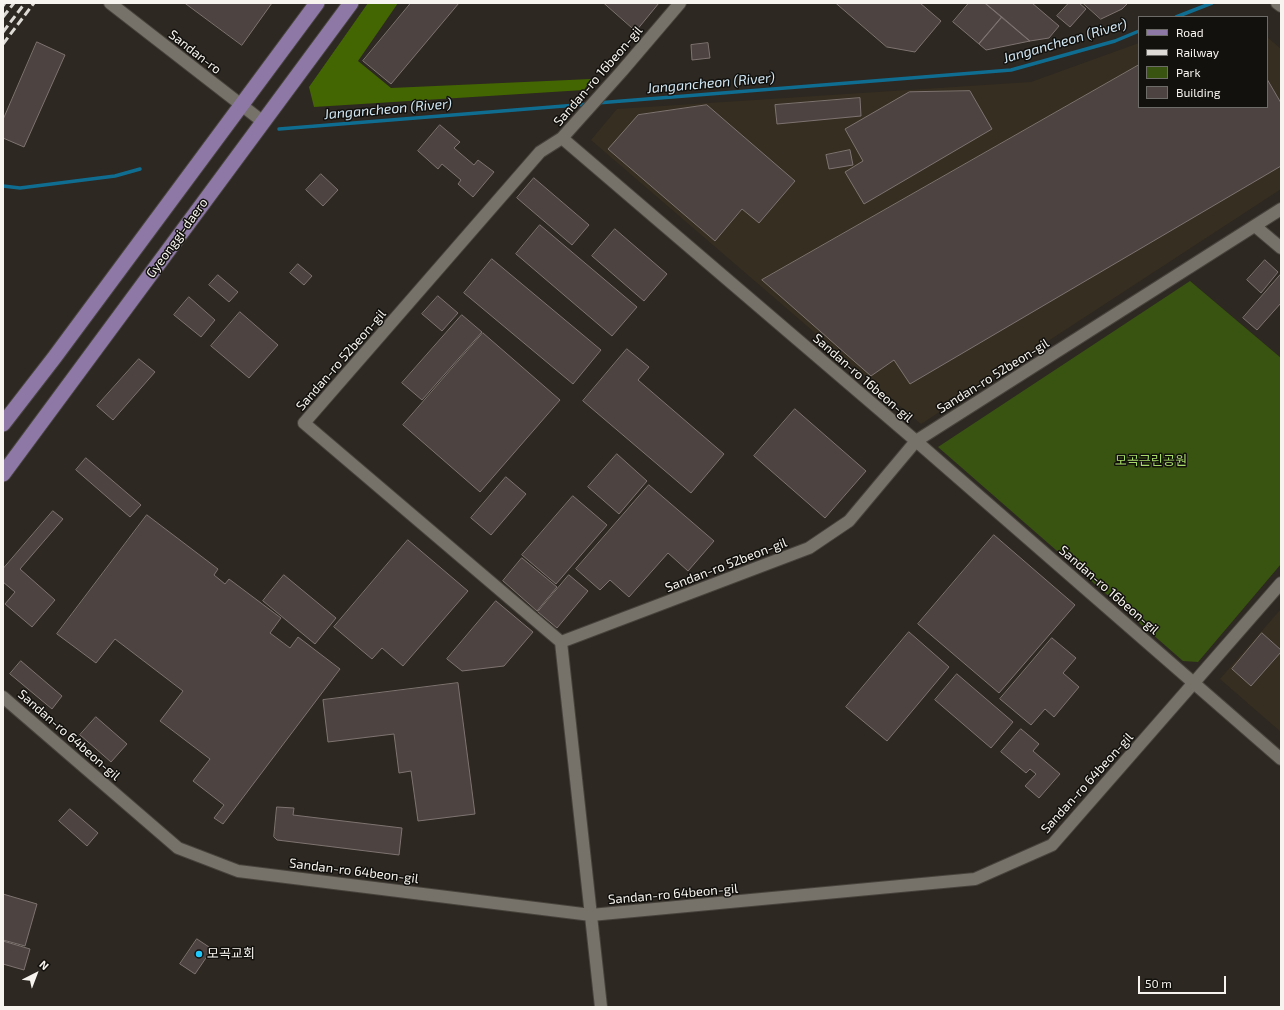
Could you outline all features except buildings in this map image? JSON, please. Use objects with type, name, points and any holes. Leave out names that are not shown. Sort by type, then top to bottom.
[{"type":"main road","name":"Gyeonggi-daero","points":[[3,424],[54,358],[317,3]]},
{"type":"main road","name":"Gyeonggi-daero","points":[[3,474],[262,121],[351,3]]},
{"type":"street","name":"Sandan-ro","points":[[110,3],[262,121]]},
{"type":"street","name":"Sandan-ro 16beon-gil","points":[[680,3],[562,138],[916,441],[1281,759]]},
{"type":"street","points":[[1278,3],[1281,6]]},
{"type":"street","name":"Sandan-ro 52beon-gil","points":[[562,138],[540,152],[304,423],[561,642],[809,548],[849,521],[916,441],[1281,209]]},
{"type":"street","points":[[1255,226],[1281,248]]},
{"type":"street","name":"Sandan-ro 64beon-gil","points":[[3,697],[178,848],[238,871],[591,915],[975,879],[1052,845],[1281,583]]},
{"type":"street","points":[[561,642],[601,1007]]},
{"type":"shaded area","points":[[1268,38],[1281,49],[1281,189],[921,424],[591,140],[617,109],[1031,82],[1138,43],[1138,108],[1268,108]]},
{"type":"shaded area","points":[[1281,609],[1281,732],[1220,679]]},
{"type":"green space","points":[[368,3],[398,3],[358,61],[391,88],[591,79],[584,90],[314,107],[309,87]]},
{"type":"green space","name":"모곡근린공원","points":[[1190,281],[1281,358],[1281,564],[1198,662],[1183,661],[938,447]]},
{"type":"waterway","name":"Jangancheon (River)","points":[[1179,16],[1212,3]]},
{"type":"waterway","name":"Jangancheon (River)","points":[[597,103],[1011,70],[1115,41],[1138,31]]},
{"type":"waterway","name":"Jangancheon (River)","points":[[279,129],[589,104]]},
{"type":"waterway","name":"Jangancheon (River)","points":[[3,186],[20,188],[115,176],[140,169]]},
{"type":"railway","points":[[3,17],[14,3]]},
{"type":"railway","points":[[3,32],[25,3]]},
{"type":"railway","points":[[3,44],[34,3]]},
{"type":"place","name":"모곡교회","points":[[199,954]]}]
